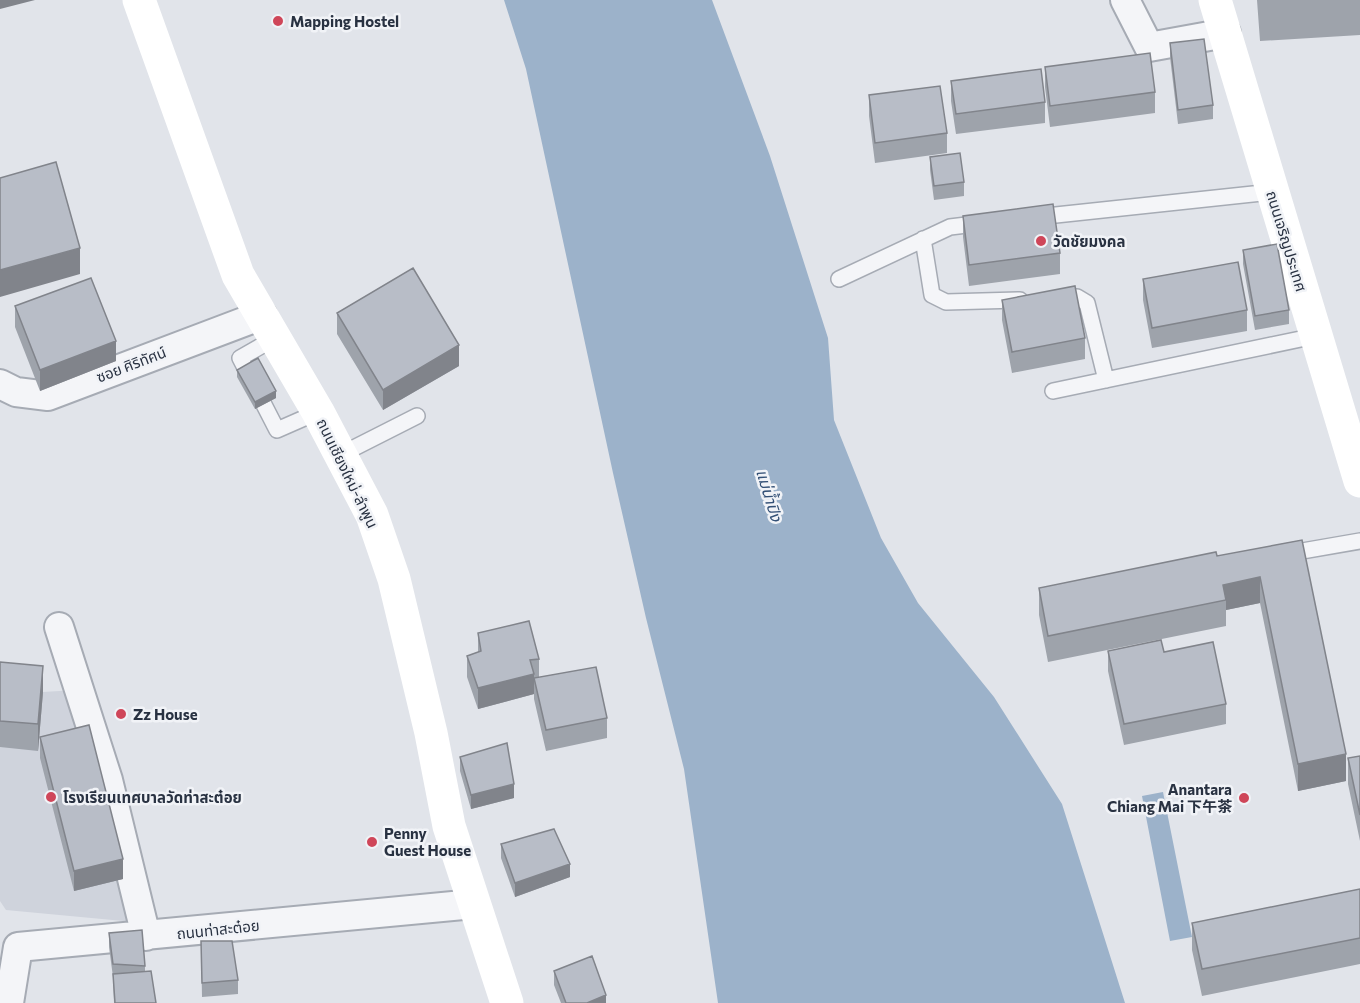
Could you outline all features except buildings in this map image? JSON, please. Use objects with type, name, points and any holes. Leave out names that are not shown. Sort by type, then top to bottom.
[{"type":"main road","name":"ถนนเชียงใหม่-ลำพูน","points":[[139,0],[238,274],[318,412],[372,515],[394,579],[431,733],[449,826],[507,1003]]},
{"type":"main road","name":"ถนนเจริญประเทศ","points":[[1215,0],[1360,482]]},
{"type":"street","points":[[1125,0],[1149,47],[1226,33]]},
{"type":"street","name":"ซอย ศิริทัศน์","points":[[0,384],[16,392],[48,396],[268,326]]},
{"type":"street","points":[[59,627],[108,780],[146,936]]},
{"type":"street","name":"ถนนท่าสะต๋อย","points":[[9,1003],[18,947],[474,904]]},
{"type":"lane","points":[[1020,219],[1272,192]]},
{"type":"lane","points":[[840,279],[950,226],[997,221]]},
{"type":"lane","points":[[923,239],[932,295],[938,299],[946,302],[1068,296],[1077,297],[1087,303],[1106,380]]},
{"type":"lane","points":[[268,326],[240,358],[277,430],[318,412]]},
{"type":"lane","points":[[1053,391],[1315,336]]},
{"type":"lane","points":[[340,454],[417,416]]},
{"type":"lane","points":[[1268,557],[1360,541]]},
{"type":"shaded area","name":"โรงเรียนเทศบาลวัดท่าสะต๋อย","points":[[0,689],[43,692],[76,690],[134,922],[6,910],[0,901]]},
{"type":"water","name":"แม่น้ำปิง","points":[[504,0],[712,0],[770,156],[828,338],[834,420],[881,538],[918,603],[994,697],[1062,804],[1125,1003],[718,1003],[684,769],[613,473],[526,69]]},
{"type":"water","points":[[1163,792],[1192,937],[1170,941],[1142,796]]},
{"type":"place","name":"Mapping Hostel","points":[[278,21]]},
{"type":"place","name":"วัดชัยมงคล","points":[[1041,241]]},
{"type":"place","name":"Zz House","points":[[121,714]]},
{"type":"place","name":"โรงเรียนเทศบาลวัดท่าสะต๋อย","points":[[51,797]]},
{"type":"place","name":"Anantara Chiang Mai 下午茶","points":[[1244,798]]},
{"type":"place","name":"Penny Guest House","points":[[372,842]]}]
